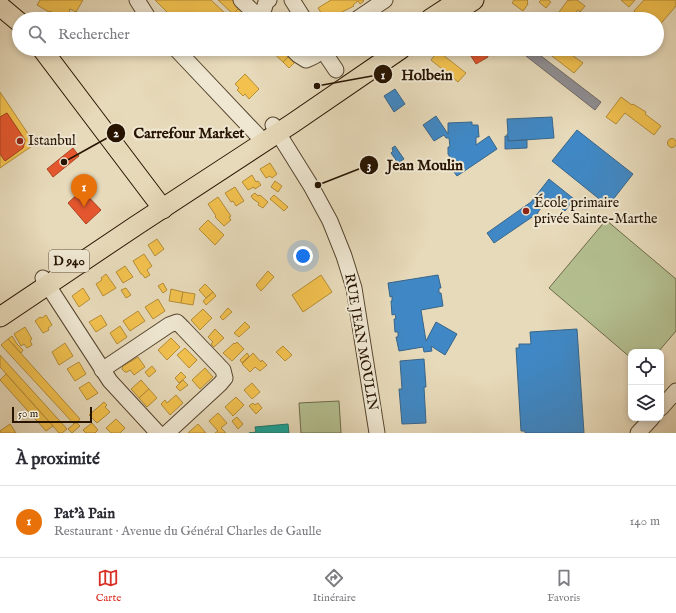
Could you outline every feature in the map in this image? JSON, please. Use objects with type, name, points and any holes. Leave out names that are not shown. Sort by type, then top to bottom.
[{"type":"main road","points":[[6,0],[0,5],[12,16]]},
{"type":"main road","points":[[12,0],[18,12]]},
{"type":"main road","points":[[440,12],[458,0]]},
{"type":"main road","points":[[456,12],[474,0]]},
{"type":"main road","points":[[47,56],[160,205]]},
{"type":"main road","name":"D 940","points":[[268,134],[375,56]]},
{"type":"main road","name":"D 940","points":[[0,317],[118,226],[160,205],[390,56]]},
{"type":"main road","name":"D 940","points":[[0,307],[45,282]]},
{"type":"street","points":[[137,0],[145,12]]},
{"type":"street","points":[[241,0],[254,12]]},
{"type":"street","points":[[292,0],[300,12]]},
{"type":"street","points":[[367,12],[385,0]]},
{"type":"street","points":[[263,12],[267,1]]},
{"type":"street","name":"RUE JEAN MOULIN","points":[[184,56],[268,134],[311,186],[326,214],[344,256],[354,288],[377,433]]},
{"type":"street","points":[[300,56],[306,60],[314,56]]},
{"type":"street","points":[[327,56],[336,70]]},
{"type":"street","points":[[45,282],[110,381],[158,433]]},
{"type":"street","points":[[102,370],[169,325],[177,322],[223,370],[225,378],[167,433]]},
{"type":"street","points":[[664,405],[676,391]]},
{"type":"street","points":[[638,433],[649,421]]},
{"type":"green space","points":[[606,220],[676,279],[676,331],[661,349],[628,349],[628,355],[549,288]]},
{"type":"green space","points":[[339,401],[341,433],[301,433],[299,403]]},
{"type":"building: Logements","points":[[40,0],[83,0],[76,12],[70,9],[70,12],[49,12],[37,5]]},
{"type":"building: Logements","points":[[155,0],[211,0],[224,12],[167,12]]},
{"type":"building: Logements","points":[[218,0],[232,0],[240,7],[235,12],[231,12]]},
{"type":"building: Logements","points":[[331,0],[364,1],[360,4],[358,1],[353,5],[354,6],[342,12],[321,12],[318,8]]},
{"type":"building: Logements","points":[[514,0],[528,0],[528,4],[523,11],[512,3]]},
{"type":"building: Logements","points":[[541,0],[548,0],[551,2],[546,8],[539,2]]},
{"type":"building: Logements","points":[[568,0],[577,0],[585,6],[580,12],[578,10],[576,12],[559,12]]},
{"type":"building: Logements","points":[[621,0],[635,0],[629,7]]},
{"type":"building: Logements","points":[[644,0],[676,0],[676,6],[664,20],[664,12],[634,11]]},
{"type":"building: Logements","points":[[240,7],[245,12],[235,12]]},
{"type":"building: Logements","points":[[277,56],[289,56],[283,62]]},
{"type":"building: Logements","points":[[289,56],[296,61],[289,68],[283,62]]},
{"type":"building: Logements","points":[[434,56],[444,56],[466,73],[458,82],[431,60]]},
{"type":"building: Logements","points":[[552,56],[574,56],[583,63],[574,73]]},
{"type":"building: Logements","points":[[245,74],[259,89],[249,99],[245,94],[243,96],[237,90],[239,88],[235,84]]},
{"type":"building: Logements","points":[[0,92],[35,144],[0,168],[0,154],[5,161],[23,148],[25,140],[7,113],[0,117]]},
{"type":"building: Logements","points":[[621,97],[632,105],[633,104],[646,112],[645,114],[661,126],[654,135],[625,113],[616,124],[606,117]]},
{"type":"building: Logements","points":[[670,139],[674,139],[676,143],[674,147],[670,147],[668,145],[668,141]]},
{"type":"building: Logements","points":[[270,163],[277,174],[272,178],[270,176],[266,178],[260,169]]},
{"type":"building: Logements","points":[[252,175],[256,182],[258,181],[261,185],[255,189],[254,187],[248,190],[242,182]]},
{"type":"building: Logements","points":[[275,181],[282,186],[278,192],[271,187]]},
{"type":"building: Logements","points":[[235,187],[244,201],[236,206],[233,201],[231,202],[225,193]]},
{"type":"building: Logements","points":[[255,193],[258,196],[260,195],[268,202],[263,208],[258,205],[259,203],[251,196]]},
{"type":"building: Logements","points":[[274,195],[288,207],[284,211],[270,199]]},
{"type":"building: Logements","points":[[218,197],[231,216],[229,217],[231,220],[224,226],[215,217],[216,216],[208,204]]},
{"type":"building: Logements","points":[[208,220],[224,235],[215,245],[199,229]]},
{"type":"building: Logements","points":[[157,239],[164,249],[155,256],[148,245]]},
{"type":"building: Logements","points":[[144,254],[152,266],[147,270],[150,275],[145,278],[133,261]]},
{"type":"building: Logements","points":[[125,266],[133,277],[123,283],[116,272]]},
{"type":"building: Logements","points":[[268,271],[274,277],[261,291],[256,285]]},
{"type":"building: Logements","points":[[106,274],[116,288],[103,296],[96,284],[102,280],[101,278]]},
{"type":"building: Logements","points":[[321,275],[332,292],[303,312],[292,295]]},
{"type":"building: Logements","points":[[163,283],[167,290],[163,293],[158,286]]},
{"type":"building: Logements","points":[[205,284],[213,292],[206,298],[199,290]]},
{"type":"building: Logements","points":[[83,288],[90,299],[79,307],[72,296]]},
{"type":"building: Logements","points":[[126,288],[131,295],[126,298],[121,290]]},
{"type":"building: Logements","points":[[171,289],[183,292],[181,303],[169,301]]},
{"type":"building: Logements","points":[[183,292],[195,294],[193,305],[181,303]]},
{"type":"building: Logements","points":[[213,292],[216,296],[206,305],[203,301]]},
{"type":"building: Logements","points":[[158,299],[165,311],[153,319],[145,307]]},
{"type":"building: Logements","points":[[228,308],[232,312],[223,320],[220,317]]},
{"type":"building: Logements","points":[[203,309],[212,318],[200,330],[191,320]]},
{"type":"building: Logements","points":[[138,311],[145,321],[130,331],[123,321]]},
{"type":"building: Logements","points":[[46,315],[52,325],[48,328],[49,330],[43,333],[35,321]]},
{"type":"building: Logements","points":[[101,315],[107,325],[96,332],[89,322]]},
{"type":"building: Logements","points":[[245,322],[250,327],[239,337],[234,333]]},
{"type":"building: Logements","points":[[120,326],[127,337],[117,344],[110,333]]},
{"type":"building: Logements","points":[[25,327],[32,339],[30,340],[32,345],[27,348],[24,344],[21,346],[14,334]]},
{"type":"building: Logements","points":[[215,329],[224,338],[214,347],[211,344],[213,342],[208,337]]},
{"type":"building: Logements","points":[[12,336],[23,350],[21,353],[8,339]]},
{"type":"building: Logements","points":[[171,338],[180,347],[167,360],[158,350]]},
{"type":"building: Logements","points":[[8,339],[80,419],[77,423],[74,424],[1,345]]},
{"type":"building: Logements","points":[[237,342],[244,349],[232,361],[223,353]]},
{"type":"building: Logements","points":[[65,343],[73,356],[59,365],[52,352]]},
{"type":"building: Logements","points":[[283,346],[292,355],[285,361],[276,352]]},
{"type":"building: Logements","points":[[185,348],[197,360],[189,368],[177,355]]},
{"type":"building: Logements","points":[[247,353],[249,356],[242,363],[240,360]]},
{"type":"building: Logements","points":[[253,353],[261,362],[262,360],[267,365],[260,371],[255,367],[250,372],[242,364]]},
{"type":"building: Logements","points":[[0,355],[67,429],[62,433],[59,433],[0,367]]},
{"type":"building: Logements","points":[[138,357],[145,367],[134,375],[130,370],[125,372],[122,369],[123,366]]},
{"type":"building: Logements","points":[[79,362],[86,374],[75,381],[67,369]]},
{"type":"building: Logements","points":[[152,366],[156,371],[149,377],[145,372]]},
{"type":"building: Logements","points":[[205,368],[213,377],[200,389],[192,380]]},
{"type":"building: Logements","points":[[181,372],[186,377],[179,383],[175,378]]},
{"type":"building: Logements","points":[[6,374],[53,426],[46,431],[0,380]]},
{"type":"building: Logements","points":[[141,380],[149,389],[139,398],[131,389]]},
{"type":"building: Logements","points":[[183,380],[188,385],[180,391],[176,387]]},
{"type":"building: Logements","points":[[89,382],[98,393],[87,400],[79,388]]},
{"type":"building: Logements","points":[[252,383],[260,392],[252,399],[244,390]]},
{"type":"building: Logements","points":[[149,389],[157,398],[147,407],[139,398]]},
{"type":"building: Logements","points":[[176,395],[183,403],[170,415],[161,404],[165,400],[167,403]]},
{"type":"building: Logements","points":[[236,397],[244,405],[233,416],[225,407]]},
{"type":"building: Logements","points":[[104,402],[107,405],[105,407],[110,412],[97,423],[89,415]]},
{"type":"building: Logements","points":[[253,403],[255,405],[258,403],[262,408],[256,414],[249,406]]},
{"type":"building: Logements","points":[[218,413],[227,423],[221,428],[226,433],[215,433],[218,431],[209,421]]},
{"type":"building: Logements","points":[[237,417],[243,424],[238,429],[232,421]]},
{"type":"building: Logements","points":[[116,419],[125,428],[120,433],[111,433],[106,428]]},
{"type":"building: Logements","points":[[75,423],[80,426],[72,433],[68,429]]},
{"type":"building: Logements","points":[[92,423],[98,430],[95,433],[86,433],[83,430]]},
{"type":"building: Logements","points":[[10,424],[16,433],[1,433],[0,431]]},
{"type":"building: Logements","points":[[198,424],[206,433],[188,433]]},
{"type":"building: Commerces","points":[[471,56],[488,56],[488,57],[476,64]]},
{"type":"building: Commerces","points":[[7,113],[25,140],[23,148],[5,161],[0,154],[0,117]]},
{"type":"building: Commerces","points":[[73,148],[79,156],[53,177],[47,169]]},
{"type":"building: Commerces","points":[[82,190],[101,210],[86,224],[68,203]]},
{"type":"building: Écoles","points":[[395,89],[405,104],[394,112],[384,96]]},
{"type":"building: Écoles","points":[[436,116],[448,134],[448,123],[472,122],[472,125],[478,125],[479,137],[476,137],[476,145],[489,136],[497,149],[457,176],[448,164],[452,161],[448,154],[448,147],[450,147],[449,138],[446,138],[444,135],[434,141],[423,125]]},
{"type":"building: Écoles","points":[[552,117],[554,138],[508,141],[507,119]]},
{"type":"building: Écoles","points":[[577,130],[633,174],[608,206],[552,161]]},
{"type":"building: Écoles","points":[[505,136],[508,136],[508,141],[527,140],[527,148],[505,149]]},
{"type":"building: Écoles","points":[[395,146],[404,159],[398,163],[391,153],[393,151],[392,148]]},
{"type":"building: Écoles","points":[[549,179],[574,199],[565,211],[549,199],[538,213],[494,243],[487,233],[531,202]]},
{"type":"building: Écoles","points":[[438,275],[441,288],[439,288],[439,293],[441,293],[443,306],[421,310],[426,341],[436,322],[457,334],[445,355],[431,346],[432,351],[424,352],[423,347],[399,351],[396,337],[398,337],[398,332],[395,332],[394,319],[396,319],[395,314],[392,315],[392,296],[390,297],[388,283]]},
{"type":"building: Écoles","points":[[577,329],[584,433],[525,433],[525,431],[521,431],[516,348],[519,348],[519,344],[531,344],[530,332]]},
{"type":"building: Écoles","points":[[424,359],[426,423],[402,424],[399,389],[402,389],[400,361]]},
{"type":"building: Public","points":[[288,424],[289,433],[249,433],[256,432],[255,427]]},
{"type":"building: Industrie","points":[[526,56],[541,56],[601,102],[595,110]]},
{"type":"place","name":"Holbein","points":[[317,86]]},
{"type":"place","name":"Istanbul","points":[[20,141]]},
{"type":"place","name":"Carrefour Market","points":[[64,162]]},
{"type":"place","name":"Jean Moulin","points":[[318,185]]},
{"type":"place","name":"Pat'à Pain","points":[[84,207]]},
{"type":"place","name":"École primaire privée Sainte-Marthe","points":[[526,211]]}]
